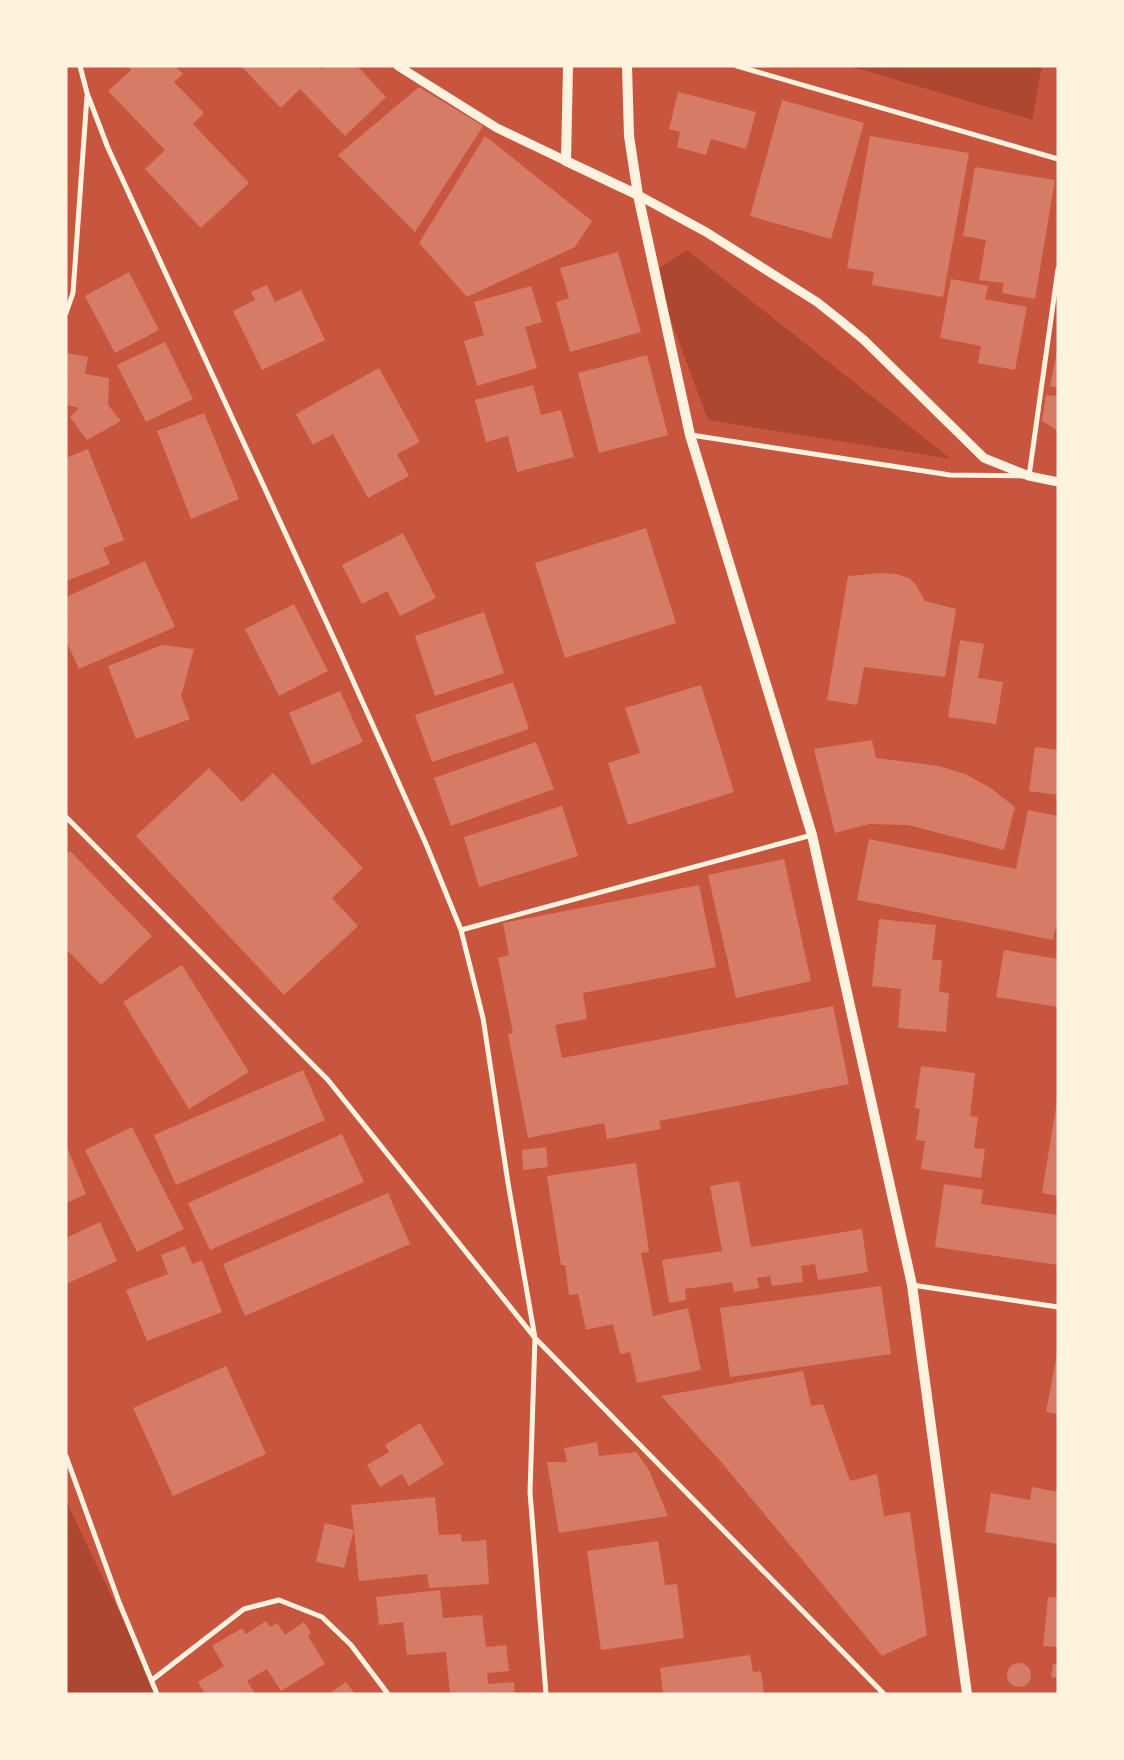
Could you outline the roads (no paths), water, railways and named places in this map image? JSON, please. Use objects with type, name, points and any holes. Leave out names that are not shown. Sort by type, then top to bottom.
[{"type":"main road","points":[[568,66],[566,161],[638,194]]},
{"type":"main road","points":[[627,66],[629,136],[638,194],[690,435],[812,835],[912,1285],[968,1694]]},
{"type":"street","points":[[80,66],[87,93],[108,148],[426,844],[462,930],[484,1018],[508,1183],[535,1338],[530,1492],[546,1694]]},
{"type":"street","points":[[398,66],[497,128],[566,161]]},
{"type":"street","points":[[737,66],[1058,159]]},
{"type":"street","points":[[66,313],[73,293],[87,93]]},
{"type":"street","points":[[638,194],[706,232],[817,302],[864,340],[984,458],[1029,476],[1058,482]]},
{"type":"street","points":[[1029,476],[1058,268]]},
{"type":"street","points":[[690,435],[950,475],[1029,476]]},
{"type":"street","points":[[66,817],[328,1080],[535,1338],[884,1694]]},
{"type":"street","points":[[462,930],[812,835]]},
{"type":"street","points":[[912,1285],[1058,1307]]},
{"type":"street","points":[[66,1456],[119,1602],[152,1680],[156,1694]]},
{"type":"street","points":[[152,1680],[244,1609],[279,1600],[322,1617],[351,1645],[388,1694]]}]
